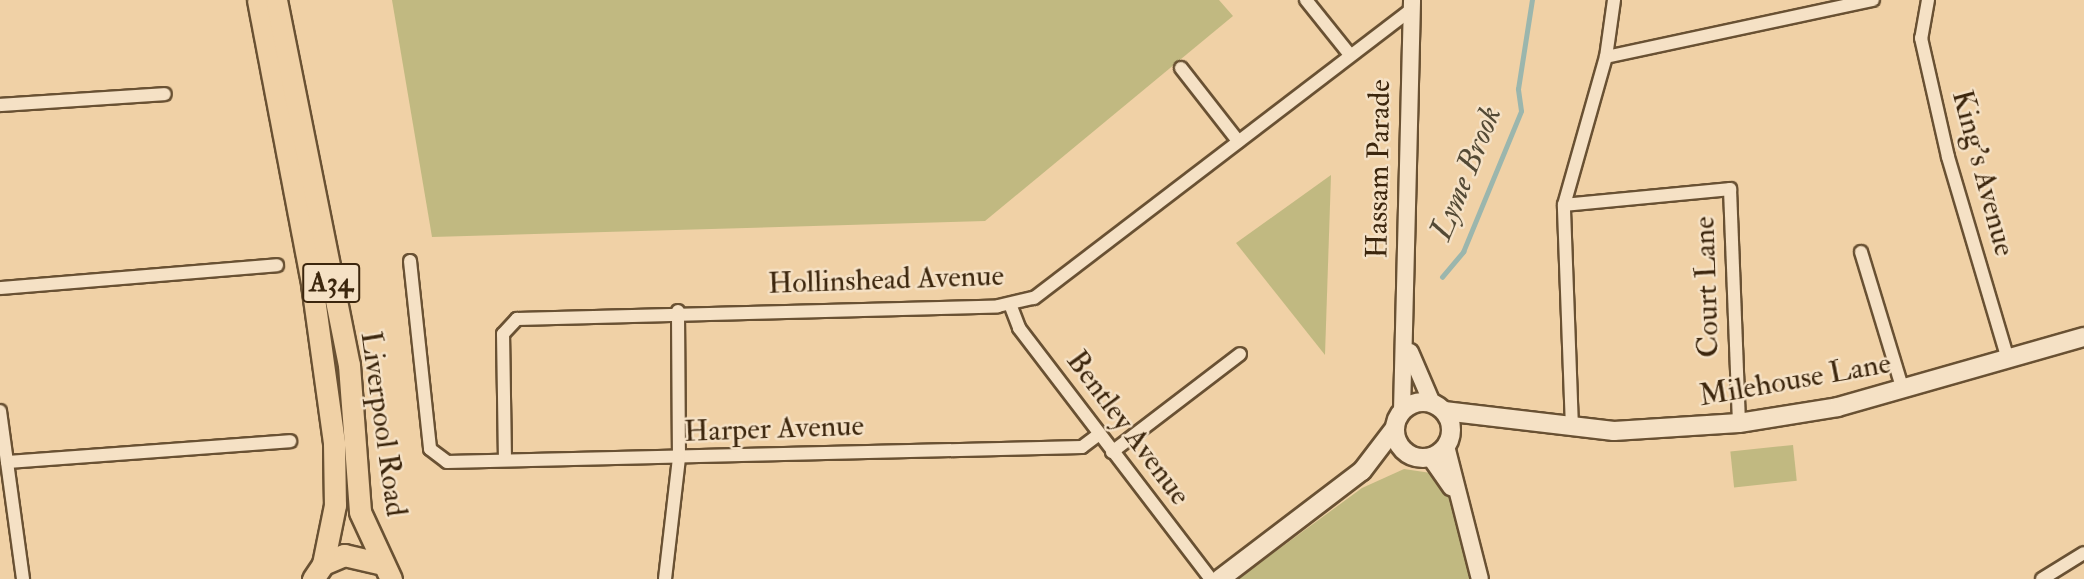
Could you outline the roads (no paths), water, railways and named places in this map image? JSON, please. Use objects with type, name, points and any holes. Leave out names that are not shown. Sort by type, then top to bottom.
[{"type":"highway","name":"Liverpool Road","points":[[258,0],[312,284],[334,443],[335,505],[314,574]]},
{"type":"highway","name":"Liverpool Road","points":[[276,0],[349,365],[360,512],[390,575]]},
{"type":"highway","points":[[314,574],[356,555],[390,575]]},
{"type":"main road","name":"Milehouse Lane","points":[[1438,407],[1510,423],[1572,428],[1665,430],[1739,423],[1903,390],[2084,337]]},
{"type":"main road","points":[[1220,579],[1362,471],[1394,429],[1402,411],[1416,402],[1438,407],[1448,442],[1421,457],[1362,471]]},
{"type":"main road","name":"Milehouse Lane","points":[[1448,442],[1510,423]]},
{"type":"main road","points":[[1394,429],[1398,445],[1421,457]]},
{"type":"street","points":[[1306,0],[1350,55]]},
{"type":"street","points":[[1572,428],[1564,205],[1606,57],[1614,0]]},
{"type":"street","points":[[1606,57],[1873,0]]},
{"type":"street","name":"King's Avenue","points":[[1924,1],[1921,38],[1948,157],[2008,359]]},
{"type":"street","name":"Hollinshead Avenue","points":[[505,460],[503,334],[517,319],[678,311],[1010,304],[1034,298],[1412,5]]},
{"type":"street","name":"Hassam Parade","points":[[1402,411],[1412,5]]},
{"type":"street","points":[[1181,68],[1238,141]]},
{"type":"street","points":[[0,105],[165,94]]},
{"type":"street","name":"Court Lane","points":[[1564,205],[1730,189],[1739,423]]},
{"type":"street","points":[[1861,251],[1903,390]]},
{"type":"street","name":"Harper Avenue","points":[[410,261],[430,449],[447,462],[1082,447],[1098,435]]},
{"type":"street","points":[[0,288],[277,265]]},
{"type":"street","name":"Bentley Avenue","points":[[1010,304],[1019,328],[1098,435],[1211,579]]},
{"type":"street","points":[[665,579],[679,458],[678,311]]},
{"type":"street","name":"Hassam Parade","points":[[1405,340],[1438,407]]},
{"type":"street","points":[[1112,452],[1240,354]]},
{"type":"street","points":[[0,411],[23,579]]},
{"type":"street","points":[[7,462],[290,441]]},
{"type":"street","points":[[1448,442],[1452,489],[1480,579]]},
{"type":"street","points":[[1421,457],[1452,489]]},
{"type":"street","points":[[2042,579],[2084,553]]},
{"type":"waterway","name":"Lyme Brook","points":[[1442,277],[1463,252],[1521,111],[1518,89],[1532,0]]}]
